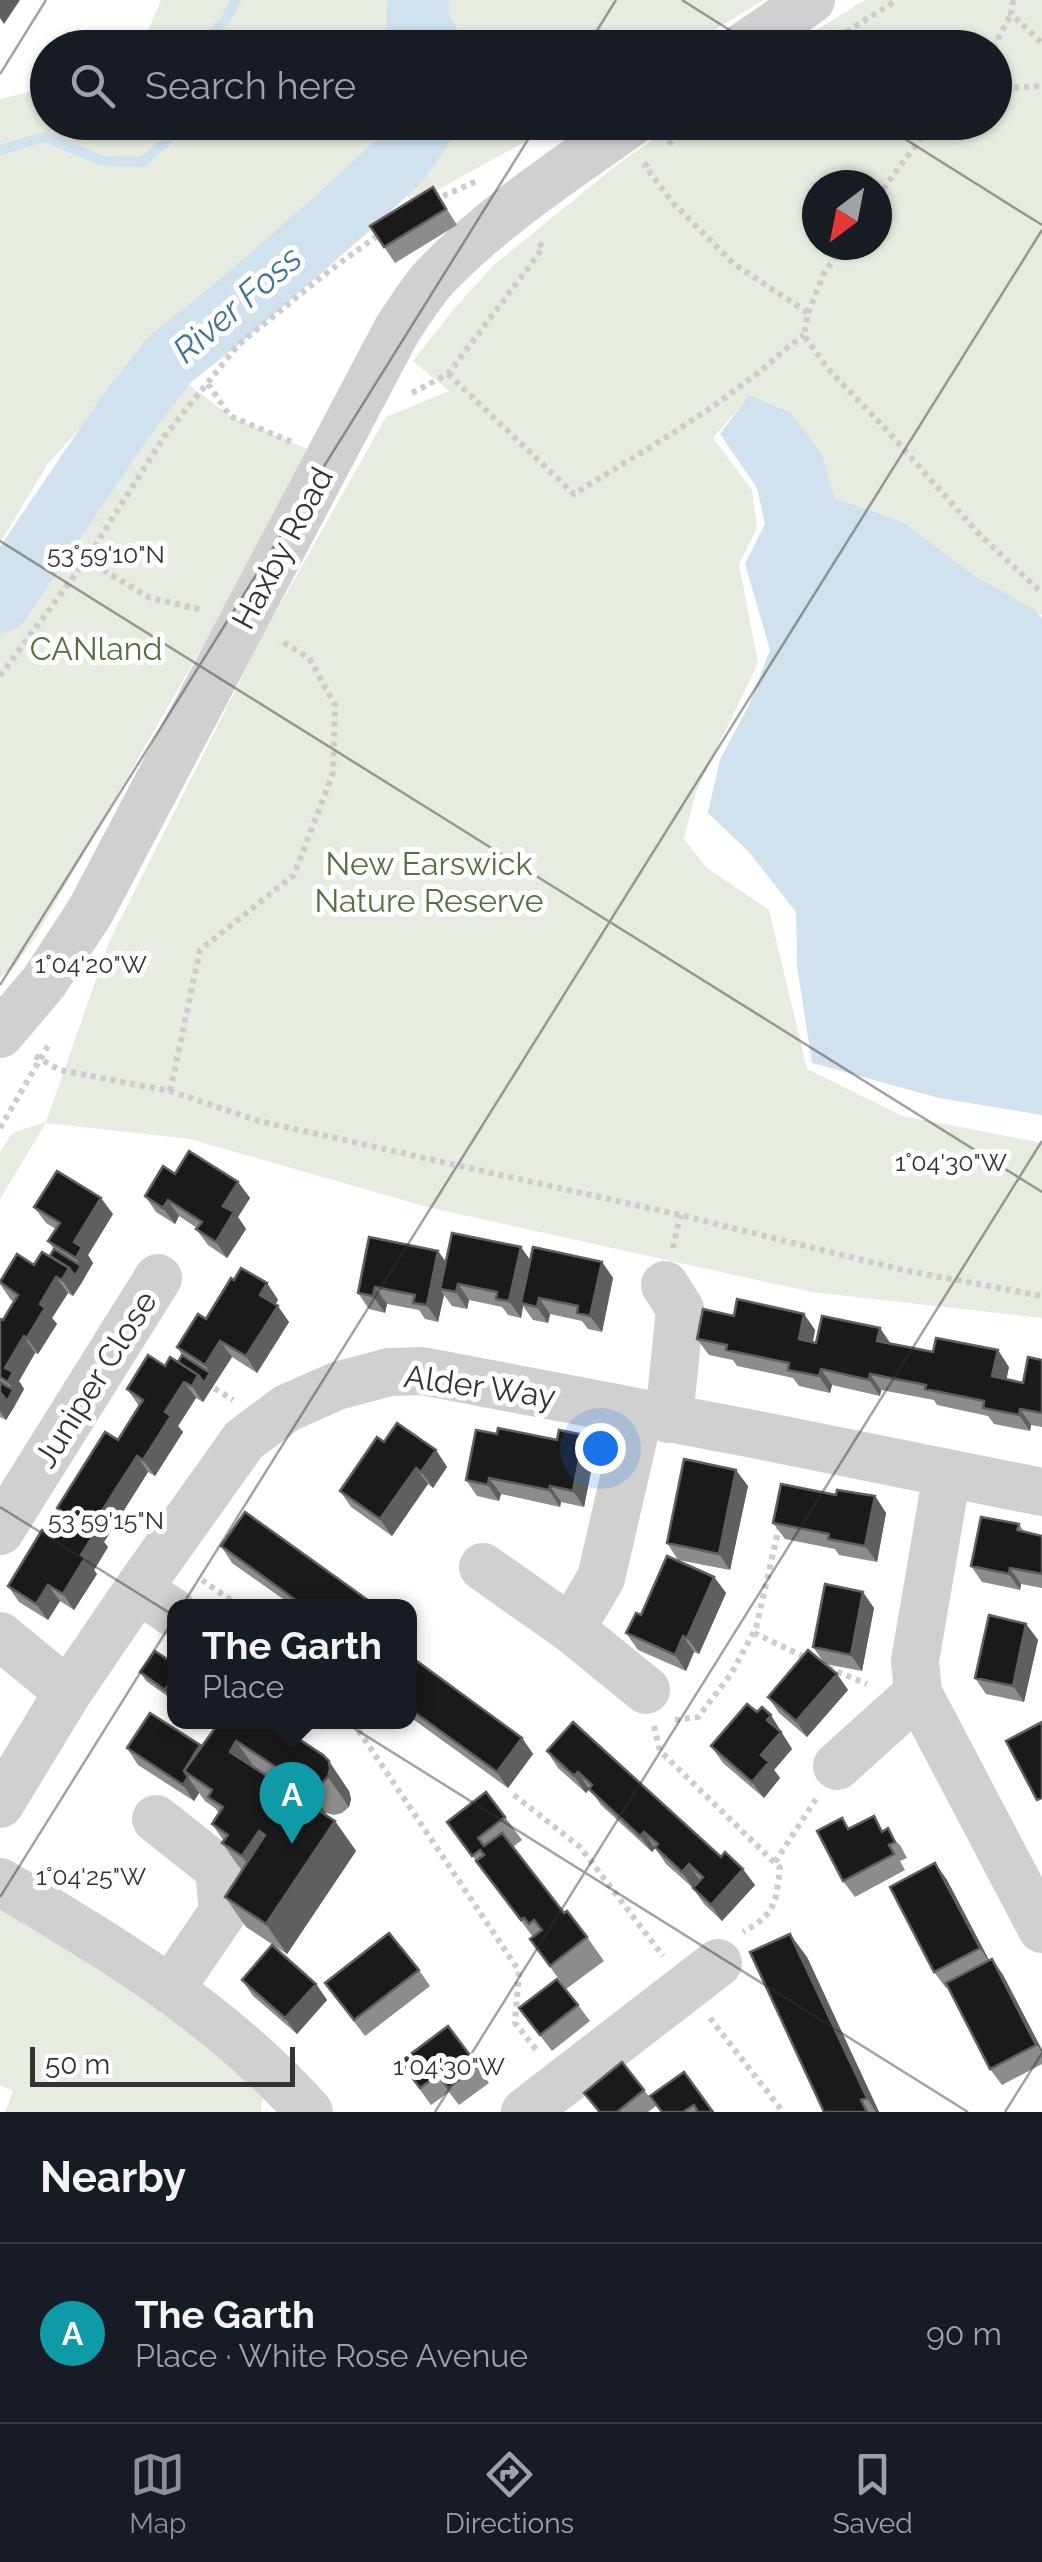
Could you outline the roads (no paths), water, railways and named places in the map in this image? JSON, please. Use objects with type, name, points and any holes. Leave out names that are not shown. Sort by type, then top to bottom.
[{"type":"street","points":[[767,30],[811,0]]},
{"type":"street","name":"Haxby Road","points":[[0,1034],[44,982],[90,912],[398,328],[432,280],[462,251],[504,192],[556,176],[607,140]]},
{"type":"street","name":"Juniper Close","points":[[0,1531],[158,1278]]},
{"type":"street","points":[[571,1629],[601,1578],[654,1416],[680,1310],[665,1286]]},
{"type":"street","name":"Alder Way","points":[[0,1804],[68,1692],[156,1601],[244,1440],[287,1408],[337,1386],[389,1372],[422,1372],[1042,1492]]},
{"type":"street","points":[[947,1474],[911,1699],[1042,1929]]},
{"type":"street","points":[[484,1567],[571,1629],[646,1690]]},
{"type":"street","points":[[0,1636],[68,1692]]},
{"type":"street","points":[[837,1766],[911,1699]]},
{"type":"street","points":[[156,1819],[219,1869],[223,1912],[171,1988]]},
{"type":"street","points":[[0,1882],[171,1988],[232,2036],[297,2108]]},
{"type":"street","points":[[525,2112],[702,1975]]},
{"type":"water","points":[[749,395],[791,413],[822,454],[835,498],[903,522],[975,576],[1037,611],[1042,619],[1042,1115],[939,1098],[812,1063],[797,966],[796,912],[749,852],[708,813],[720,759],[748,707],[770,650],[745,564],[765,524],[757,488],[720,434]]},
{"type":"waterway","points":[[215,30],[236,0]]},
{"type":"waterway","name":"River Foss","points":[[418,0],[417,21],[422,30]]},
{"type":"waterway","points":[[0,150],[35,140]]},
{"type":"waterway","points":[[52,140],[103,161],[142,162],[168,140]]},
{"type":"waterway","name":"River Foss","points":[[0,602],[125,417],[170,359],[344,212],[399,161],[414,140]]},
{"type":"place","name":"The Garth","points":[[292,1844]]},
{"type":"park label","name":"CANland","points":[[96,648]]},
{"type":"park label","name":"New Earswick Nature Reserve","points":[[429,882]]}]
